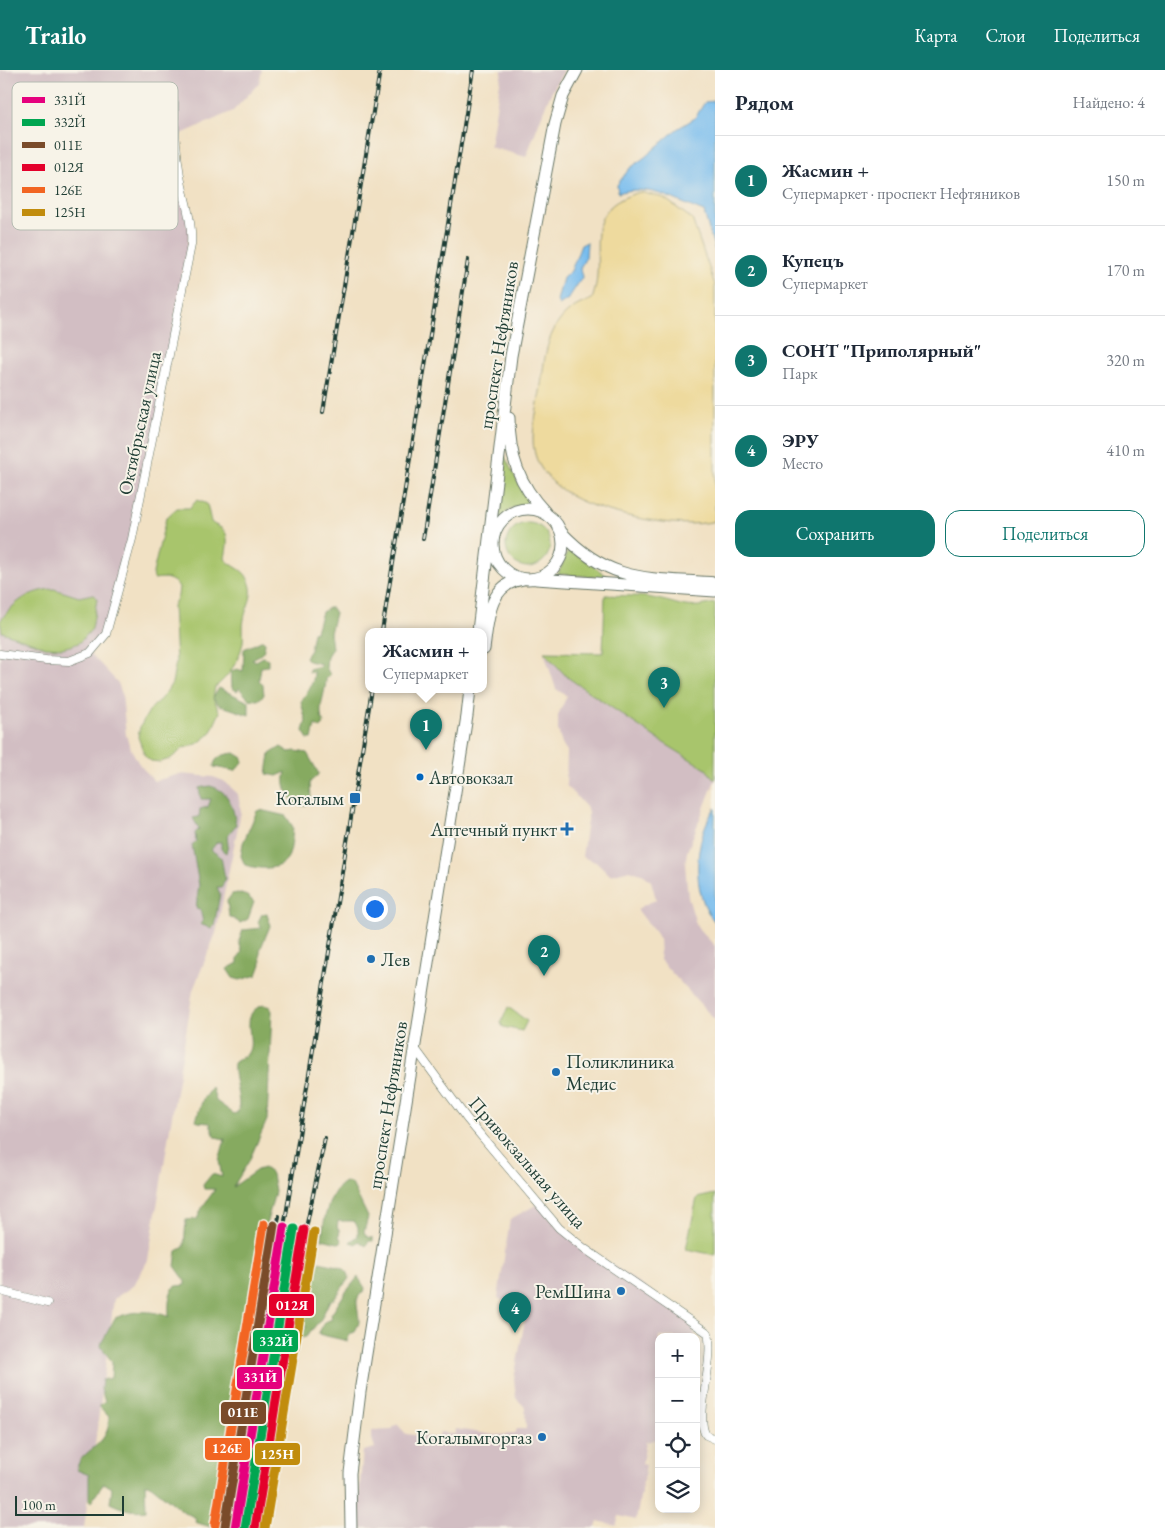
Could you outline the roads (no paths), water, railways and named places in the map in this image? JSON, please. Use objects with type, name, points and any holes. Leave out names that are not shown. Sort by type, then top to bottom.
[{"type":"main road","name":"проспект Нефтяников","points":[[478,628],[512,356],[555,124],[563,96],[577,70]]},
{"type":"main road","points":[[512,356],[509,432],[512,455],[525,487],[560,530],[590,559],[613,571],[650,579],[715,583]]},
{"type":"main road","points":[[486,570],[500,524],[514,513],[532,510],[549,516]]},
{"type":"main road","points":[[492,511],[495,555],[501,566],[512,575],[527,579],[715,591]]},
{"type":"main road","points":[[487,629],[489,615],[496,595],[510,582],[546,574],[556,565],[563,548],[560,530]]},
{"type":"main road","name":"проспект Нефтяников","points":[[351,1528],[350,1490],[353,1444],[409,1077],[468,716],[470,693]]},
{"type":"main road","points":[[468,716],[475,693]]},
{"type":"street","name":"Октябрьская улица","points":[[0,654],[57,661],[79,658],[90,653],[102,641],[110,623],[132,539],[191,245],[191,226],[178,163]]},
{"type":"street","name":"Привокзальная улица","points":[[414,1047],[431,1072],[509,1170],[559,1228],[585,1249],[712,1332]]},
{"type":"street","points":[[409,1077],[417,1069],[431,1072]]},
{"type":"street","points":[[0,1291],[47,1303]]},
{"type":"street","points":[[712,1332],[712,1352],[702,1422],[706,1435],[715,1439]]},
{"type":"water","points":[[715,101],[715,251],[704,212],[652,192],[630,190],[618,193],[617,185],[629,169],[677,129],[695,118],[705,102]]},
{"type":"water","points":[[587,242],[586,257],[580,268],[583,276],[568,299],[559,305],[557,301],[563,278],[571,271],[581,245]]},
{"type":"water","points":[[715,808],[715,922],[707,910],[702,896],[698,881],[698,865],[699,849],[703,834]]},
{"type":"railway","points":[[323,412],[380,70]]},
{"type":"railway","points":[[382,628],[473,70]]},
{"type":"railway","points":[[423,539],[468,260]]},
{"type":"railway","points":[[284,1227],[371,693]]},
{"type":"railway","points":[[272,1335],[306,1228],[325,1138]]},
{"type":"railway","points":[[217,1528],[240,1452],[279,1216]]},
{"type":"railway","points":[[280,1288],[285,1258]]},
{"type":"railway","points":[[257,1429],[273,1330]]},
{"type":"place","name":"СОНТ \"Приполярный\"","points":[[664,708]]},
{"type":"place","name":"Жасмин +","points":[[426,750]]},
{"type":"place","name":"Автовокзал","points":[[420,777]]},
{"type":"place","name":"Когалым","points":[[355,798]]},
{"type":"place","name":"Аптечный пункт","points":[[567,829]]},
{"type":"place","name":"Лев","points":[[371,959]]},
{"type":"place","name":"Купецъ","points":[[544,976]]},
{"type":"place","name":"Поликлиника Медис","points":[[556,1072]]},
{"type":"place","name":"РемШина","points":[[621,1291]]},
{"type":"place","name":"ЭРУ","points":[[515,1333]]},
{"type":"place","name":"Когалымгоргаз","points":[[542,1437]]}]
